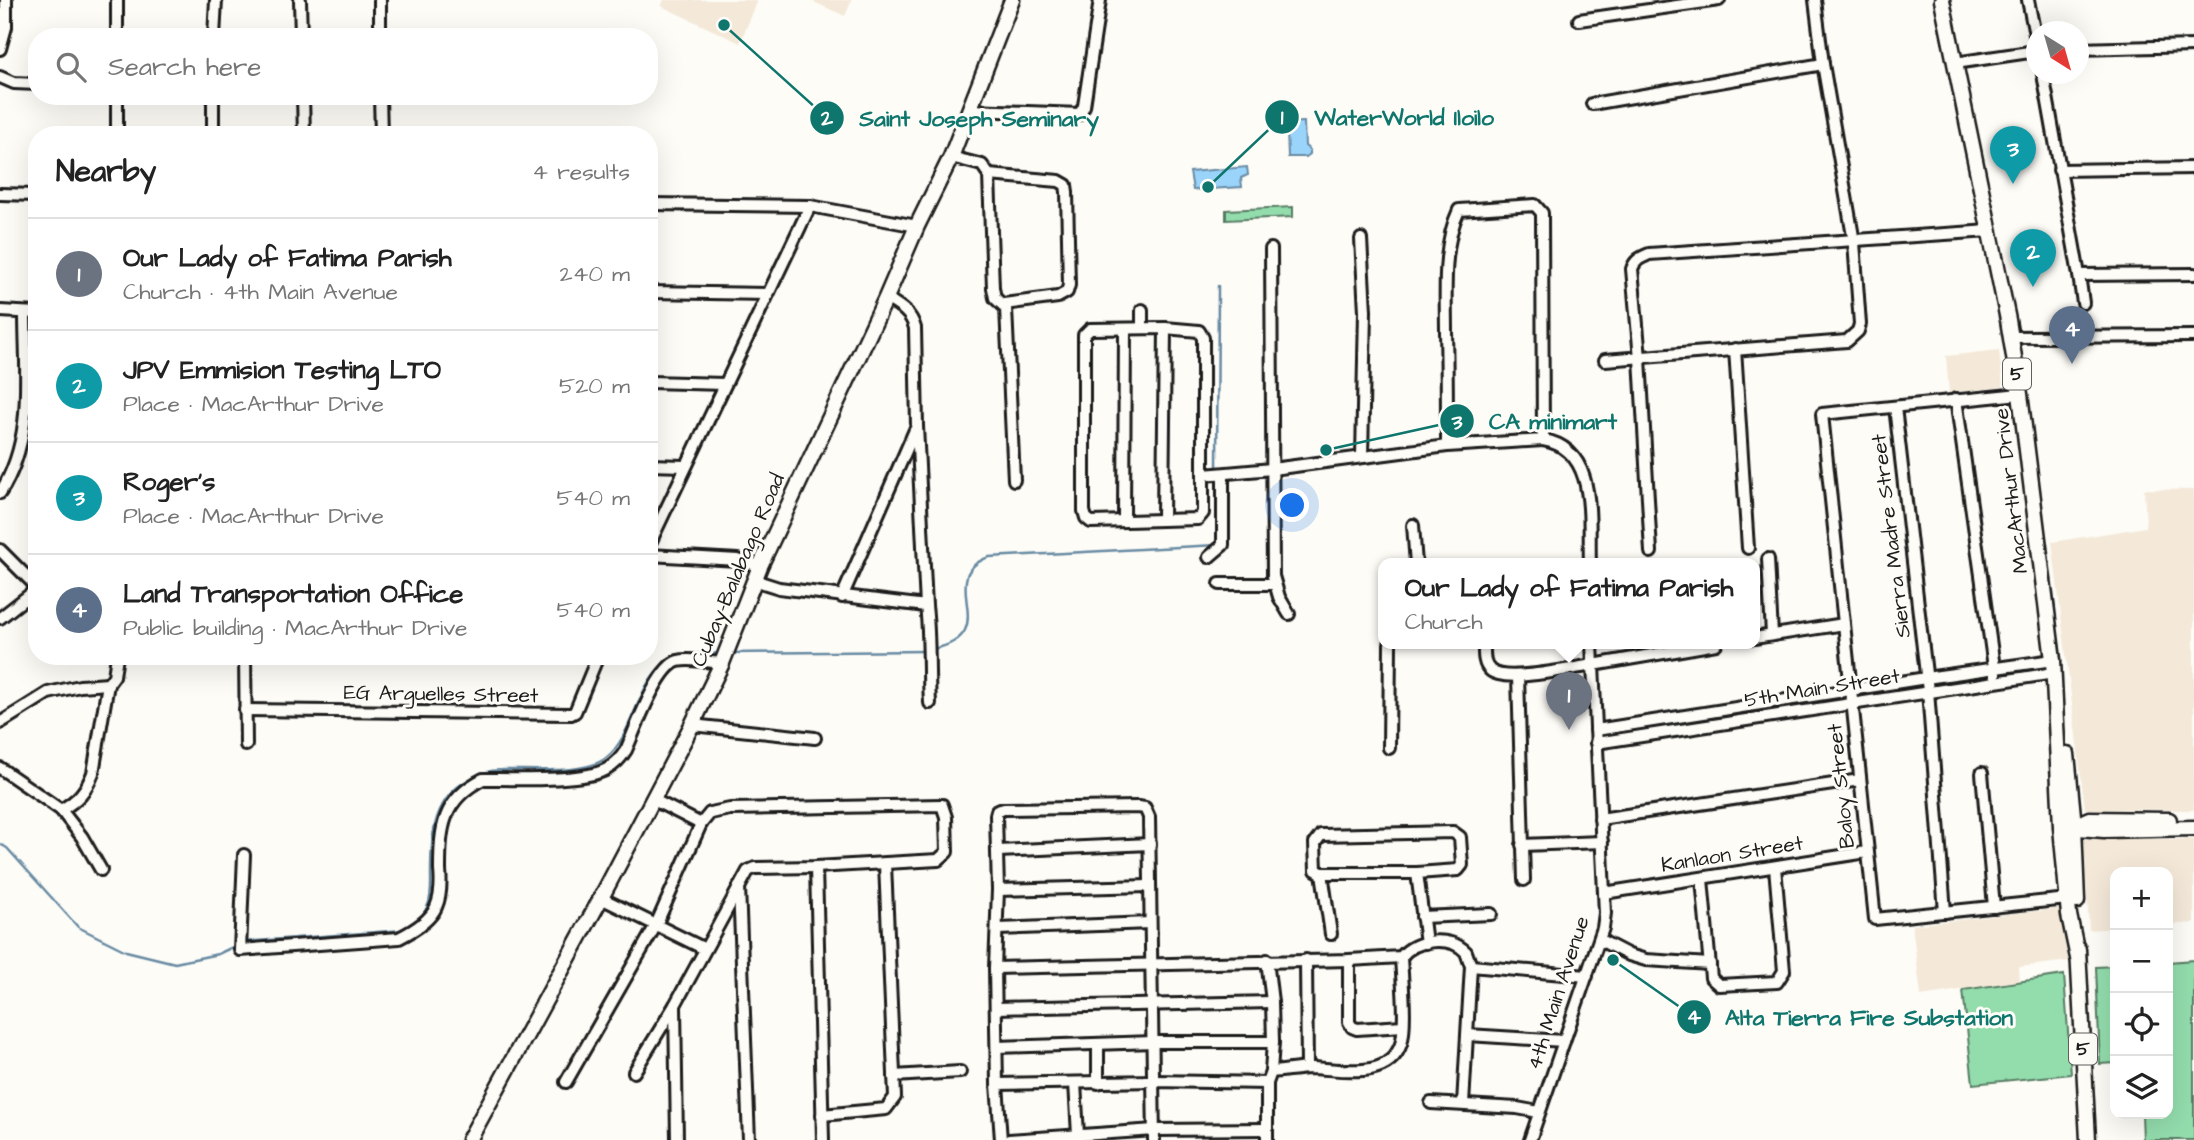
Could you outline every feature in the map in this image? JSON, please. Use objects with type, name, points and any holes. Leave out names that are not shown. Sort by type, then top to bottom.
[{"type":"main road","name":"Cubay-Balabago Road","points":[[468,1140],[692,725],[723,659],[757,573],[951,157],[1012,0]]},
{"type":"main road","name":"MacArthur Drive","points":[[1942,0],[2011,337],[2020,394],[2056,689],[2068,760],[2068,899],[2078,958]]},
{"type":"main road","points":[[2068,827],[2104,830],[2194,825]]},
{"type":"main road","name":"MacArthur Drive","points":[[2068,827],[2088,1140]]},
{"type":"street","points":[[0,49],[6,27],[6,0]]},
{"type":"street","points":[[117,0],[117,28]]},
{"type":"street","points":[[214,28],[216,0]]},
{"type":"street","points":[[300,0],[301,28]]},
{"type":"street","points":[[380,0],[380,28]]},
{"type":"street","points":[[971,110],[1080,114],[1084,106],[1100,0]]},
{"type":"street","points":[[1579,20],[1719,0]]},
{"type":"street","points":[[1605,360],[1847,341],[1854,336],[1860,324],[1854,242],[1823,64],[1815,0]]},
{"type":"street","points":[[2028,0],[2032,21]]},
{"type":"street","points":[[2089,50],[2194,46]]},
{"type":"street","points":[[1955,63],[2026,52]]},
{"type":"street","points":[[1592,104],[1823,64]]},
{"type":"street","points":[[0,77],[14,83],[28,83]]},
{"type":"street","points":[[2045,84],[2083,303]]},
{"type":"street","points":[[117,105],[117,126]]},
{"type":"street","points":[[213,105],[213,126]]},
{"type":"street","points":[[303,105],[304,126]]},
{"type":"street","points":[[380,105],[381,126]]},
{"type":"street","points":[[951,157],[982,165],[989,174],[995,298],[1004,304],[1058,297],[1067,292],[1066,185],[1059,181],[989,174]]},
{"type":"street","points":[[2059,170],[2194,168]]},
{"type":"street","points":[[0,194],[28,195]]},
{"type":"street","points":[[658,204],[810,205],[917,226]]},
{"type":"street","points":[[658,525],[810,205]]},
{"type":"street","points":[[1447,446],[1446,290],[1449,242],[1459,210],[1465,209],[1535,205],[1542,213],[1543,440]]},
{"type":"street","points":[[1651,552],[1632,269],[1634,262],[1649,254],[1990,232]]},
{"type":"street","points":[[1361,239],[1365,311],[1362,457]]},
{"type":"street","points":[[1271,248],[1272,550],[1275,583],[1279,597],[1289,614]]},
{"type":"street","points":[[2078,275],[2194,274]]},
{"type":"street","points":[[658,292],[768,294]]},
{"type":"street","points":[[886,298],[907,312],[913,320],[915,333],[917,426],[930,639],[930,702]]},
{"type":"street","points":[[1004,304],[1014,480]]},
{"type":"street","points":[[1142,310],[1142,328]]},
{"type":"street","points":[[0,311],[25,313],[26,424],[19,455],[10,478],[0,493]]},
{"type":"street","points":[[1209,557],[1223,545],[1202,334],[1194,330],[1165,328],[1086,330],[1086,518],[1091,523],[1201,517],[1215,474]]},
{"type":"street","points":[[1163,519],[1165,328]]},
{"type":"street","points":[[1124,520],[1125,329]]},
{"type":"street","points":[[2011,337],[2194,336]]},
{"type":"street","points":[[1735,349],[1748,548]]},
{"type":"street","points":[[658,382],[725,384]]},
{"type":"street","points":[[1895,407],[2020,394]]},
{"type":"street","points":[[1956,399],[1996,681]]},
{"type":"street","name":"Baloy Street","points":[[1895,407],[1822,414],[1875,919],[2068,899]]},
{"type":"street","name":"Sierra Madre Street","points":[[1895,407],[1928,691],[1945,912]]},
{"type":"street","points":[[842,597],[917,426]]},
{"type":"street","points":[[1215,474],[1447,446],[1543,440],[1554,442],[1569,450],[1582,470],[1587,485],[1590,558]]},
{"type":"street","points":[[658,465],[685,466]]},
{"type":"street","points":[[1413,525],[1416,558]]},
{"type":"street","points":[[0,550],[28,579]]},
{"type":"street","points":[[658,555],[727,559],[757,573],[779,588],[926,606]]},
{"type":"street","points":[[1768,559],[1772,635]]},
{"type":"street","points":[[1220,584],[1275,583]]},
{"type":"street","points":[[0,618],[28,595]]},
{"type":"street","points":[[1760,637],[1844,624]]},
{"type":"street","points":[[1390,649],[1390,748]]},
{"type":"street","points":[[1484,649],[1484,659],[1492,673],[1518,676],[1687,649]]},
{"type":"street","name":"4th Main Avenue","points":[[1530,1140],[1600,940],[1605,914],[1592,649]]},
{"type":"street","points":[[244,855],[240,950],[390,940],[411,932],[437,906],[441,883],[442,824],[453,804],[468,787],[483,779],[586,776],[606,770],[620,760],[657,681],[665,670],[679,661],[723,659]]},
{"type":"street","points":[[61,810],[78,799],[88,786],[93,773],[108,684],[114,676],[116,665]]},
{"type":"street","points":[[245,665],[246,745]]},
{"type":"street","name":"EG Arguelles Street","points":[[245,710],[571,714],[576,712],[594,665]]},
{"type":"street","name":"5th Main Street","points":[[1595,730],[1994,668],[2054,667]]},
{"type":"street","name":"5th Main Street","points":[[1596,743],[1996,681],[2054,667]]},
{"type":"street","points":[[1518,676],[1524,880]]},
{"type":"street","points":[[0,723],[48,693],[80,686],[108,684]]},
{"type":"street","points":[[692,725],[816,738]]},
{"type":"street","points":[[0,768],[61,810],[101,870]]},
{"type":"street","points":[[1982,773],[1994,907]]},
{"type":"street","points":[[1601,818],[1860,780]]},
{"type":"street","points":[[652,799],[701,824]]},
{"type":"street","points":[[566,1082],[656,925],[701,824],[710,813],[717,810],[942,805],[946,817],[947,852],[944,857],[933,861],[755,868],[748,871],[675,1005],[634,1072]]},
{"type":"street","points":[[1001,1140],[995,968],[998,929],[996,815],[997,811],[1004,809],[1142,807],[1148,813],[1154,1135]]},
{"type":"street","points":[[1453,832],[1460,837],[1462,864],[1458,870],[1417,873],[1322,873],[1316,870],[1315,843],[1321,835],[1453,832]]},
{"type":"street","points":[[1522,845],[1602,842]]},
{"type":"street","points":[[998,851],[1150,844]]},
{"type":"street","name":"Kanlaon Street","points":[[1604,893],[1867,852]]},
{"type":"street","points":[[821,1115],[886,1109],[895,1097],[885,864]]},
{"type":"street","points":[[816,867],[823,1140]]},
{"type":"street","points":[[1702,878],[1711,978],[1719,985],[1777,982],[1784,971],[1775,867]]},
{"type":"street","points":[[1322,873],[1331,934]]},
{"type":"street","points":[[1417,873],[1426,943]]},
{"type":"street","points":[[739,885],[749,1140]]},
{"type":"street","points":[[998,890],[1149,886]]},
{"type":"street","points":[[601,898],[705,949]]},
{"type":"street","points":[[1422,918],[1491,914]]},
{"type":"street","points":[[998,929],[1150,923]]},
{"type":"street","points":[[1600,940],[1646,960],[1710,964]]},
{"type":"street","points":[[997,1084],[1269,1078],[1307,1068],[1376,1068],[1388,1061],[1401,1044],[1401,957],[1411,946],[1446,943],[1463,948],[1471,966],[1463,1104]]},
{"type":"street","points":[[995,968],[1401,957]]},
{"type":"street","points":[[1009,1140],[1078,1135],[1267,1135],[1273,1042],[1267,960]]},
{"type":"street","points":[[1306,960],[1307,1068]]},
{"type":"street","points":[[1349,960],[1349,1022],[1352,1027],[1403,1026]]},
{"type":"street","points":[[1471,966],[1587,976]]},
{"type":"street","points":[[996,1008],[1272,1002]]},
{"type":"street","points":[[675,1005],[677,1140]]},
{"type":"street","points":[[1468,1035],[1564,1041]]},
{"type":"street","points":[[997,1047],[1154,1042],[1273,1042]]},
{"type":"street","points":[[1098,1044],[1098,1083]]},
{"type":"street","points":[[894,1076],[960,1072]]},
{"type":"street","points":[[1075,1083],[1078,1135]]},
{"type":"street","points":[[1431,1103],[1539,1112]]},
{"type":"shaded area","points":[[664,0],[758,0],[740,43],[661,6]]},
{"type":"shaded area","points":[[809,0],[852,0],[845,16]]},
{"type":"shaded area","points":[[1999,350],[2003,387],[1949,393],[1946,356]]},
{"type":"shaded area","points":[[2144,489],[2194,490],[2194,810],[2085,809],[2052,542],[2146,527]]},
{"type":"shaded area","points":[[2084,839],[2194,839],[2194,923],[2173,925],[2173,867],[2110,867],[2110,928],[2089,930]]},
{"type":"shaded area","points":[[2063,908],[2069,961],[2019,967],[2020,981],[1921,996],[1912,925]]},
{"type":"green space","points":[[1293,207],[1293,217],[1226,220],[1226,210]]},
{"type":"green space","points":[[2194,960],[2194,1140],[2143,1140],[2142,1119],[2173,1119],[2173,962]]},
{"type":"green space","points":[[2110,966],[2110,1063],[2100,1064],[2096,967]]},
{"type":"green space","points":[[2064,975],[2071,1074],[1973,1084],[1963,990]]},
{"type":"water","points":[[1304,122],[1305,146],[1310,150],[1310,154],[1306,157],[1288,157],[1287,131],[1282,129],[1281,123]]},
{"type":"water","points":[[1247,167],[1248,175],[1241,178],[1242,187],[1193,190],[1190,172]]},
{"type":"waterway","points":[[1217,472],[1218,286]]},
{"type":"waterway","points":[[933,649],[954,642],[965,631],[968,619],[966,578],[973,566],[989,557],[1217,545],[1217,479]]},
{"type":"waterway","points":[[731,653],[927,651]]},
{"type":"waterway","points":[[679,656],[721,653]]},
{"type":"waterway","points":[[420,919],[430,898],[435,824],[439,812],[453,791],[472,778],[491,771],[571,769],[585,767],[606,758],[624,735],[652,677],[673,659]]},
{"type":"waterway","points":[[0,844],[7,848],[78,927],[126,951],[175,963],[218,954],[237,945]]},
{"type":"waterway","points":[[243,942],[404,930]]},
{"type":"place","name":"Saint Joseph Seminary","points":[[724,25]]},
{"type":"place","name":"Roger's","points":[[2013,184]]},
{"type":"place","name":"WaterWorld Iloilo","points":[[1208,187]]},
{"type":"place","name":"JPV Emmision Testing LTO","points":[[2033,287]]},
{"type":"place","name":"Land Transportation Office","points":[[2072,364]]},
{"type":"place","name":"CA minimart","points":[[1326,450]]},
{"type":"place","name":"Our Lady of Fatima Parish","points":[[1569,730]]},
{"type":"place","name":"Alta Tierra Fire Substation","points":[[1613,960]]}]
